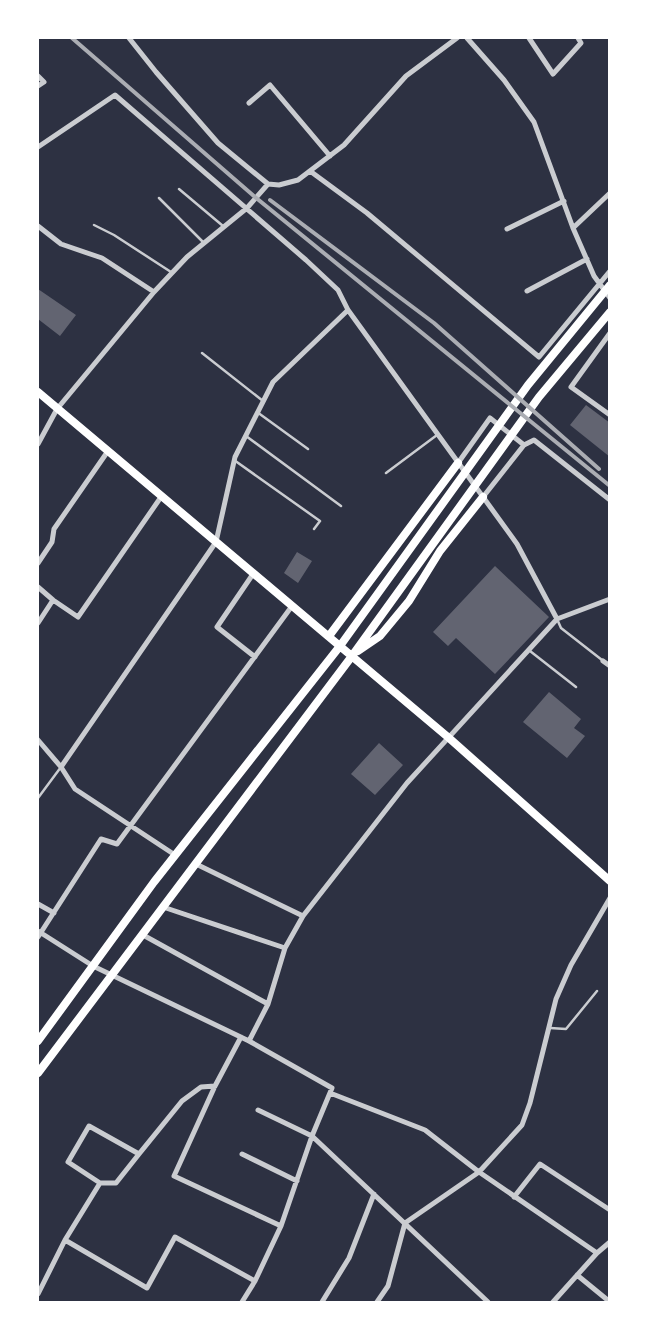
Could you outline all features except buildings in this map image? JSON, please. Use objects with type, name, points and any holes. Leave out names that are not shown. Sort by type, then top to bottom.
[{"type":"main road","points":[[38,1041],[175,855],[340,646],[528,385],[610,285]]},
{"type":"main road","points":[[38,1073],[352,656],[539,397],[610,312]]},
{"type":"main road","points":[[38,392],[449,738],[610,881]]},
{"type":"main road","points":[[329,636],[458,463]]},
{"type":"main road","points":[[352,656],[380,636],[409,601],[440,551],[484,497]]},
{"type":"street","points":[[129,38],[218,143],[268,184],[280,185],[298,180],[344,146],[406,76],[457,38]]},
{"type":"street","points":[[468,38],[504,80],[534,122],[573,228],[600,284],[610,298]]},
{"type":"street","points":[[529,38],[553,74],[581,43],[578,38]]},
{"type":"street","points":[[38,76],[44,82],[38,86]]},
{"type":"street","points":[[249,103],[270,85],[330,156]]},
{"type":"street","points":[[38,147],[115,95],[306,260],[338,290],[348,310],[517,544],[557,619]]},
{"type":"street","points":[[310,170],[367,213],[539,357],[610,271]]},
{"type":"street","points":[[38,444],[57,409],[154,292],[204,243],[247,208],[268,184]]},
{"type":"street","points":[[573,228],[610,193]]},
{"type":"street","points":[[507,229],[564,200]]},
{"type":"street","points":[[38,226],[61,244],[102,258],[154,292]]},
{"type":"street","points":[[527,291],[587,259]]},
{"type":"street","points":[[61,767],[216,542],[234,460],[272,382],[348,310]]},
{"type":"street","points":[[610,333],[571,387],[610,414]]},
{"type":"street","points":[[458,463],[490,418],[524,445]]},
{"type":"street","points":[[484,497],[524,445],[534,440],[610,500]]},
{"type":"street","points":[[38,563],[52,542],[54,529],[108,451]]},
{"type":"street","points":[[38,588],[78,618],[161,497]]},
{"type":"street","points":[[253,574],[217,627],[254,657]]},
{"type":"street","points":[[249,1041],[268,1004],[285,948],[303,916],[408,783],[530,651],[557,619],[610,599]]},
{"type":"street","points":[[38,624],[53,600]]},
{"type":"street","points":[[242,1302],[255,1281],[281,1226],[312,1136],[332,1088],[249,1041],[93,966],[39,934],[101,839],[117,844],[292,606]]},
{"type":"street","points":[[603,661],[610,666]]},
{"type":"street","points":[[38,740],[61,767],[75,789],[175,855]]},
{"type":"street","points":[[196,864],[303,916]]},
{"type":"street","points":[[377,1302],[388,1286],[405,1223],[479,1172],[522,1125],[530,1103],[556,999],[571,965],[610,898]]},
{"type":"street","points":[[38,904],[54,913]]},
{"type":"street","points":[[163,907],[285,948]]},
{"type":"street","points":[[143,934],[268,1004]]},
{"type":"street","points":[[241,1037],[215,1086],[174,1176],[281,1226]]},
{"type":"street","points":[[139,1154],[89,1126],[68,1162],[100,1183],[116,1183],[182,1101],[201,1087],[215,1086]]},
{"type":"street","points":[[330,1093],[425,1130],[479,1172],[597,1253]]},
{"type":"street","points":[[258,1110],[312,1136],[488,1302]]},
{"type":"street","points":[[242,1154],[297,1181]]},
{"type":"street","points":[[514,1196],[540,1164],[610,1210]]},
{"type":"street","points":[[38,1290],[65,1240],[100,1183]]},
{"type":"street","points":[[322,1302],[349,1258],[374,1194]]},
{"type":"street","points":[[65,1240],[147,1288],[175,1236],[255,1281]]},
{"type":"street","points":[[553,1302],[577,1274],[610,1242]]},
{"type":"street","points":[[577,1274],[610,1302]]},
{"type":"lane","points":[[179,189],[224,226]]},
{"type":"lane","points":[[159,198],[204,243]]},
{"type":"lane","points":[[94,225],[114,235],[173,272]]},
{"type":"lane","points":[[202,353],[262,402]]},
{"type":"lane","points":[[257,412],[308,449]]},
{"type":"lane","points":[[386,473],[438,434]]},
{"type":"lane","points":[[245,436],[341,506]]},
{"type":"lane","points":[[234,460],[320,520],[314,529]]},
{"type":"lane","points":[[557,619],[561,628],[603,661]]},
{"type":"lane","points":[[530,651],[576,687]]},
{"type":"lane","points":[[38,798],[61,767]]},
{"type":"lane","points":[[550,1028],[566,1029],[597,991]]},
{"type":"railway","points":[[72,38],[255,197],[610,486]]},
{"type":"railway","points":[[270,200],[434,323],[599,469]]}]
